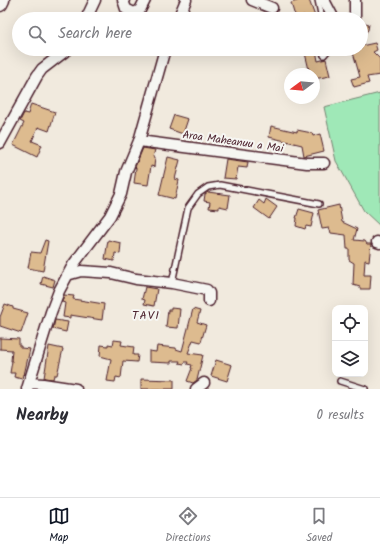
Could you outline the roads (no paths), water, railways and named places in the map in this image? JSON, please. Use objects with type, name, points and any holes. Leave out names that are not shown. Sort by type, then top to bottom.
[{"type":"main road","points":[[0,4],[2,0]]},
{"type":"street","points":[[89,12],[95,0]]},
{"type":"street","points":[[123,0],[126,9],[132,12]]},
{"type":"street","points":[[136,12],[140,10],[145,0]]},
{"type":"street","points":[[181,12],[186,0]]},
{"type":"street","points":[[252,0],[272,8]]},
{"type":"street","points":[[324,0],[330,12]]},
{"type":"street","points":[[355,0],[355,12]]},
{"type":"street","points":[[0,144],[37,76],[59,56]]},
{"type":"street","points":[[76,389],[43,384],[28,386],[51,312],[67,275],[117,204],[126,172],[139,141],[163,56]]},
{"type":"street","name":"Aroa Maheanuu a Mai","points":[[139,141],[307,163],[324,163]]},
{"type":"street","points":[[67,275],[81,271],[111,273],[136,279],[172,283],[207,290],[209,293],[209,301]]},
{"type":"lane","points":[[318,0],[321,12]]},
{"type":"lane","points":[[172,283],[188,208],[198,194],[208,187],[220,185],[319,204]]},
{"type":"lane","points":[[340,381],[365,389]]},
{"type":"district","name":"TAVI","points":[[146,315]]}]
